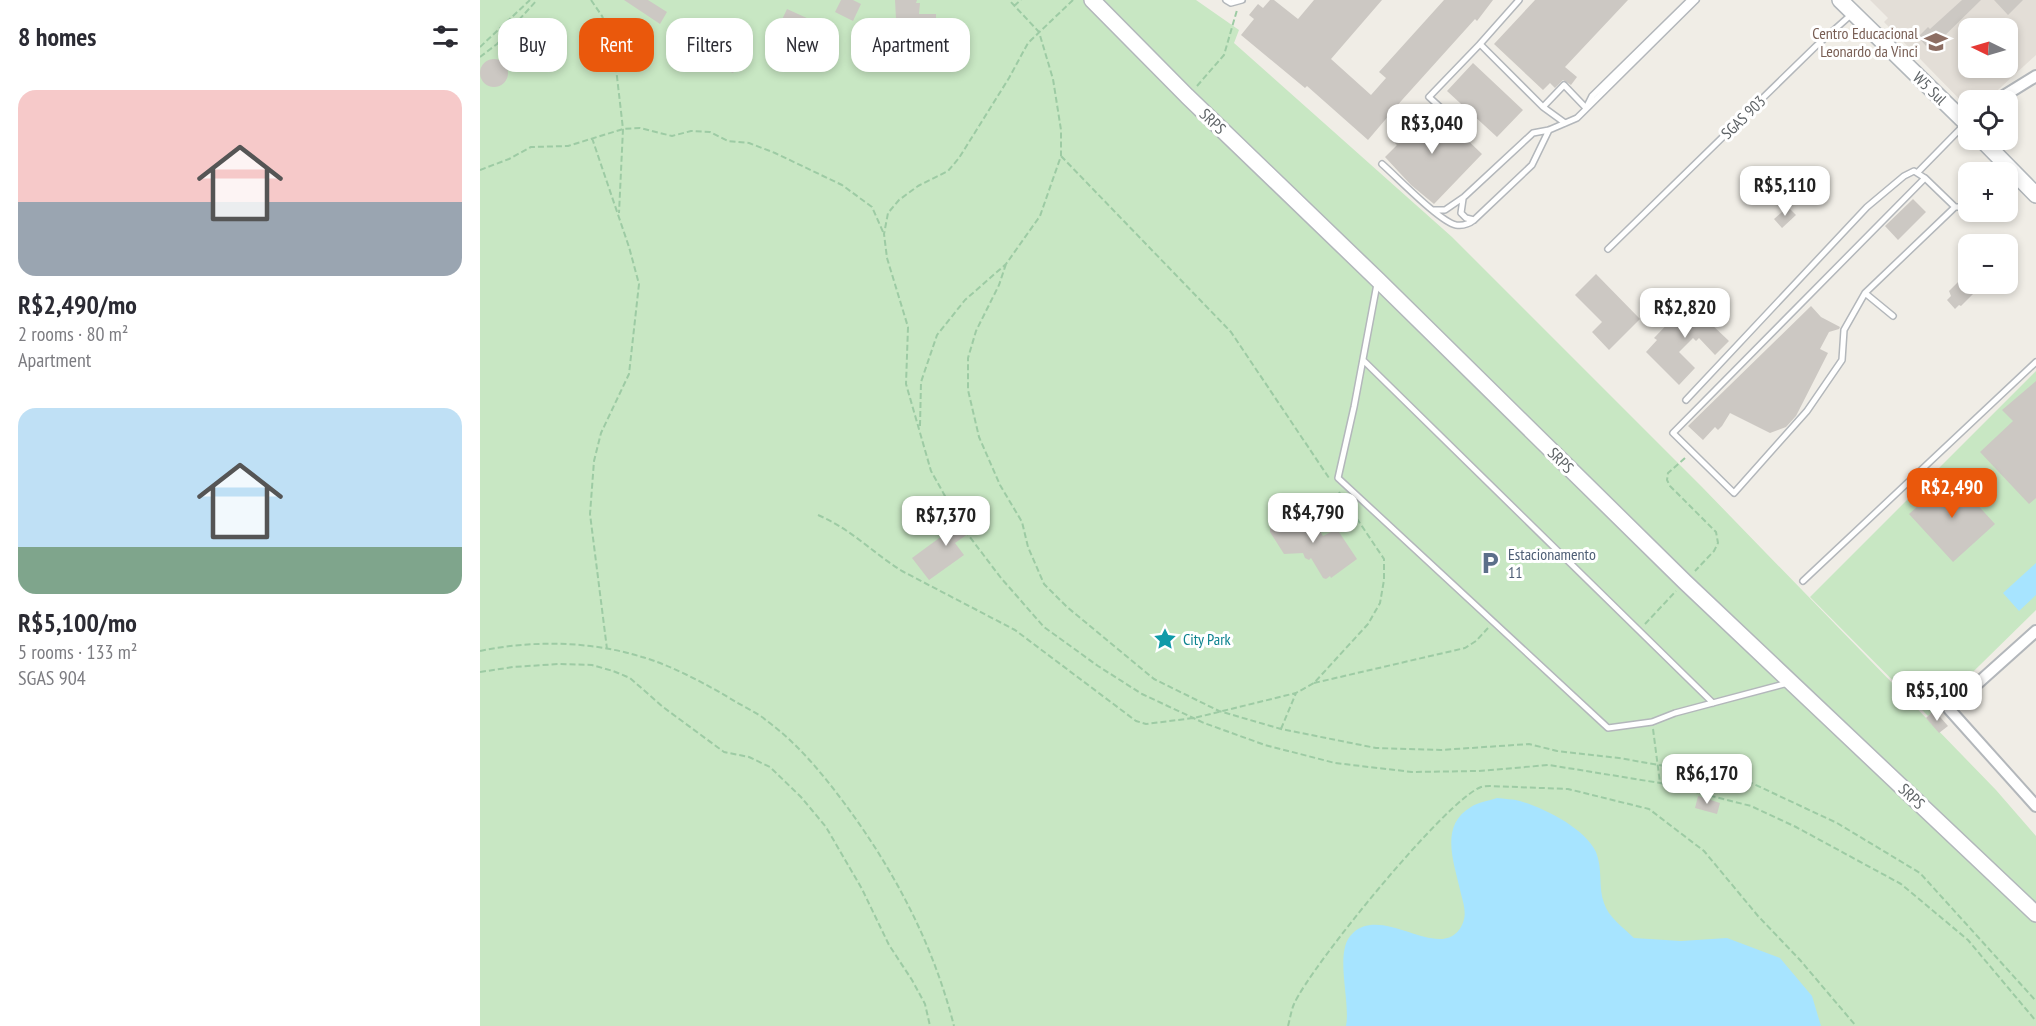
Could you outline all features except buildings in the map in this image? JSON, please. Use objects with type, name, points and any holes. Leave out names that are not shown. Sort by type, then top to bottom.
[{"type":"main road","name":"SRPS","points":[[1092,0],[1187,96],[1685,582],[2036,914]]},
{"type":"main road","name":"W5 Sul","points":[[1840,0],[1958,115]]},
{"type":"main road","points":[[1992,150],[2036,195]]},
{"type":"street","points":[[2013,90],[2036,76]]},
{"type":"street","points":[[2036,631],[1949,709],[2036,806]]},
{"type":"lane","points":[[1226,0],[1231,3],[1241,1]]},
{"type":"lane","points":[[1466,131],[1429,97],[1480,45],[1519,0]]},
{"type":"lane","points":[[1587,107],[1592,96],[1690,0]]},
{"type":"lane","points":[[1433,210],[1445,210],[1464,198],[1533,133],[1549,130],[1576,118],[1696,0]]},
{"type":"lane","name":"SGAS 903","points":[[1608,249],[1816,46],[1854,12]]},
{"type":"lane","points":[[1480,45],[1543,107],[1565,123]]},
{"type":"lane","points":[[1543,107],[1564,85],[1587,107]]},
{"type":"lane","points":[[1382,164],[1442,219],[1456,225],[1466,225],[1532,165],[1549,130]]},
{"type":"lane","points":[[1918,172],[1958,133]]},
{"type":"lane","points":[[1686,400],[1867,207],[1904,176],[1914,171],[1918,172],[1926,178],[1955,207],[1865,292],[1844,330],[1842,360],[1807,411],[1734,493],[1673,433],[1926,178]]},
{"type":"lane","points":[[1464,198],[1461,213],[1466,218],[1474,220]]},
{"type":"lane","points":[[1378,280],[1338,478],[1608,728],[1652,722],[1675,713],[1793,682]]},
{"type":"lane","points":[[1865,292],[1893,316]]},
{"type":"lane","points":[[1363,360],[1713,703]]},
{"type":"lane","points":[[1803,581],[2036,362]]},
{"type":"path","points":[[480,47],[530,0]]},
{"type":"path","points":[[480,57],[497,44],[537,0]]},
{"type":"path","points":[[591,0],[602,16],[613,42],[623,129],[619,215]]},
{"type":"path","points":[[920,431],[921,382],[937,335],[965,300],[1006,264],[1040,216],[1061,156],[1061,130],[1053,79],[1038,32],[1009,0]]},
{"type":"path","points":[[1014,6],[1021,0]]},
{"type":"path","points":[[884,234],[888,213],[899,200],[918,186],[948,171],[959,158],[1028,43],[1073,0]]},
{"type":"path","points":[[1187,96],[1224,55],[1241,1]]},
{"type":"path","points":[[480,170],[509,159],[531,147],[568,146],[623,129],[640,128],[672,136],[691,131],[710,132],[728,141],[748,143],[775,153],[842,185],[872,207],[884,234],[887,258],[908,327],[906,384],[931,471],[963,528],[1001,578],[1044,627],[1098,666],[1134,688],[1194,718],[1265,745],[1335,763],[1412,772],[1478,771],[1549,765],[1660,783],[1751,806],[1796,826],[1901,884],[1968,940],[2036,1021]]},
{"type":"path","points":[[592,138],[619,215],[639,284],[629,374],[602,433],[594,461],[590,514],[607,649]]},
{"type":"path","points":[[1061,156],[1231,332],[1331,480]]},
{"type":"path","points":[[1006,264],[999,285],[976,331],[968,358],[968,390],[979,437],[1000,485],[1022,522],[1028,547],[1044,584],[1067,607],[1154,679],[1219,711],[1281,729],[1376,748],[1441,750],[1529,744],[1557,751],[1619,758],[1743,779],[1837,823],[1920,873],[2036,1001]]},
{"type":"path","points":[[1639,630],[1714,551],[1718,543],[1716,532],[1670,486],[1667,480],[1668,473],[1692,452]]},
{"type":"path","points":[[1314,683],[1368,624],[1380,603],[1384,580],[1384,559],[1338,490]]},
{"type":"path","points":[[818,515],[855,535],[885,561],[902,571],[1015,630],[1136,721],[1146,724],[1194,718],[1296,693],[1314,683],[1465,648],[1476,641],[1493,622]]},
{"type":"path","points":[[480,651],[509,645],[572,645],[607,649],[643,657],[712,687],[766,720],[817,767],[862,827],[892,875],[916,921],[938,972],[954,1026]]},
{"type":"path","points":[[480,672],[513,667],[592,664],[630,678],[663,707],[724,752],[749,757],[770,767],[801,797],[826,827],[862,889],[889,945],[925,1004],[930,1026]]},
{"type":"path","points":[[1281,729],[1296,693]]},
{"type":"path","points":[[1652,722],[1660,783]]},
{"type":"path","points":[[1288,1026],[1294,1003],[1364,907],[1437,823],[1480,787],[1490,786],[1568,789],[1649,808],[1704,851],[1758,916],[1800,960],[1856,1026]]},
{"type":"shaded area","name":"Centro Educacional Leonardo da Vinci","points":[[1870,0],[2036,0],[2036,55],[2018,72],[2018,18],[1958,18],[1958,78],[2011,78],[1998,90],[1958,90],[1958,98],[1884,22],[1888,18]]},
{"type":"green space","name":"City Park","points":[[480,0],[1196,0],[1239,30],[1234,43],[1452,237],[1702,487],[1996,790],[2036,836],[2036,1026],[480,1026]]},
{"type":"green space","points":[[2036,371],[2036,610],[1928,716],[1810,597]]},
{"type":"water","points":[[2036,563],[2036,595],[2019,611],[2003,593]]},
{"type":"water","points":[[1497,798],[1530,804],[1563,820],[1591,843],[1598,858],[1601,891],[1606,908],[1634,938],[1681,941],[1727,938],[1780,958],[1812,996],[1821,1026],[1346,1026],[1343,963],[1347,941],[1353,933],[1366,926],[1380,925],[1427,937],[1441,939],[1453,936],[1462,925],[1465,914],[1451,847],[1455,825],[1461,815],[1471,807]]},
{"type":"place","name":"Centro Educacional Leonardo da Vinci","points":[[1936,42]]},
{"type":"place","name":"Estacionamento 11","points":[[1490,563]]},
{"type":"place","name":"City Park","points":[[1165,639]]}]
